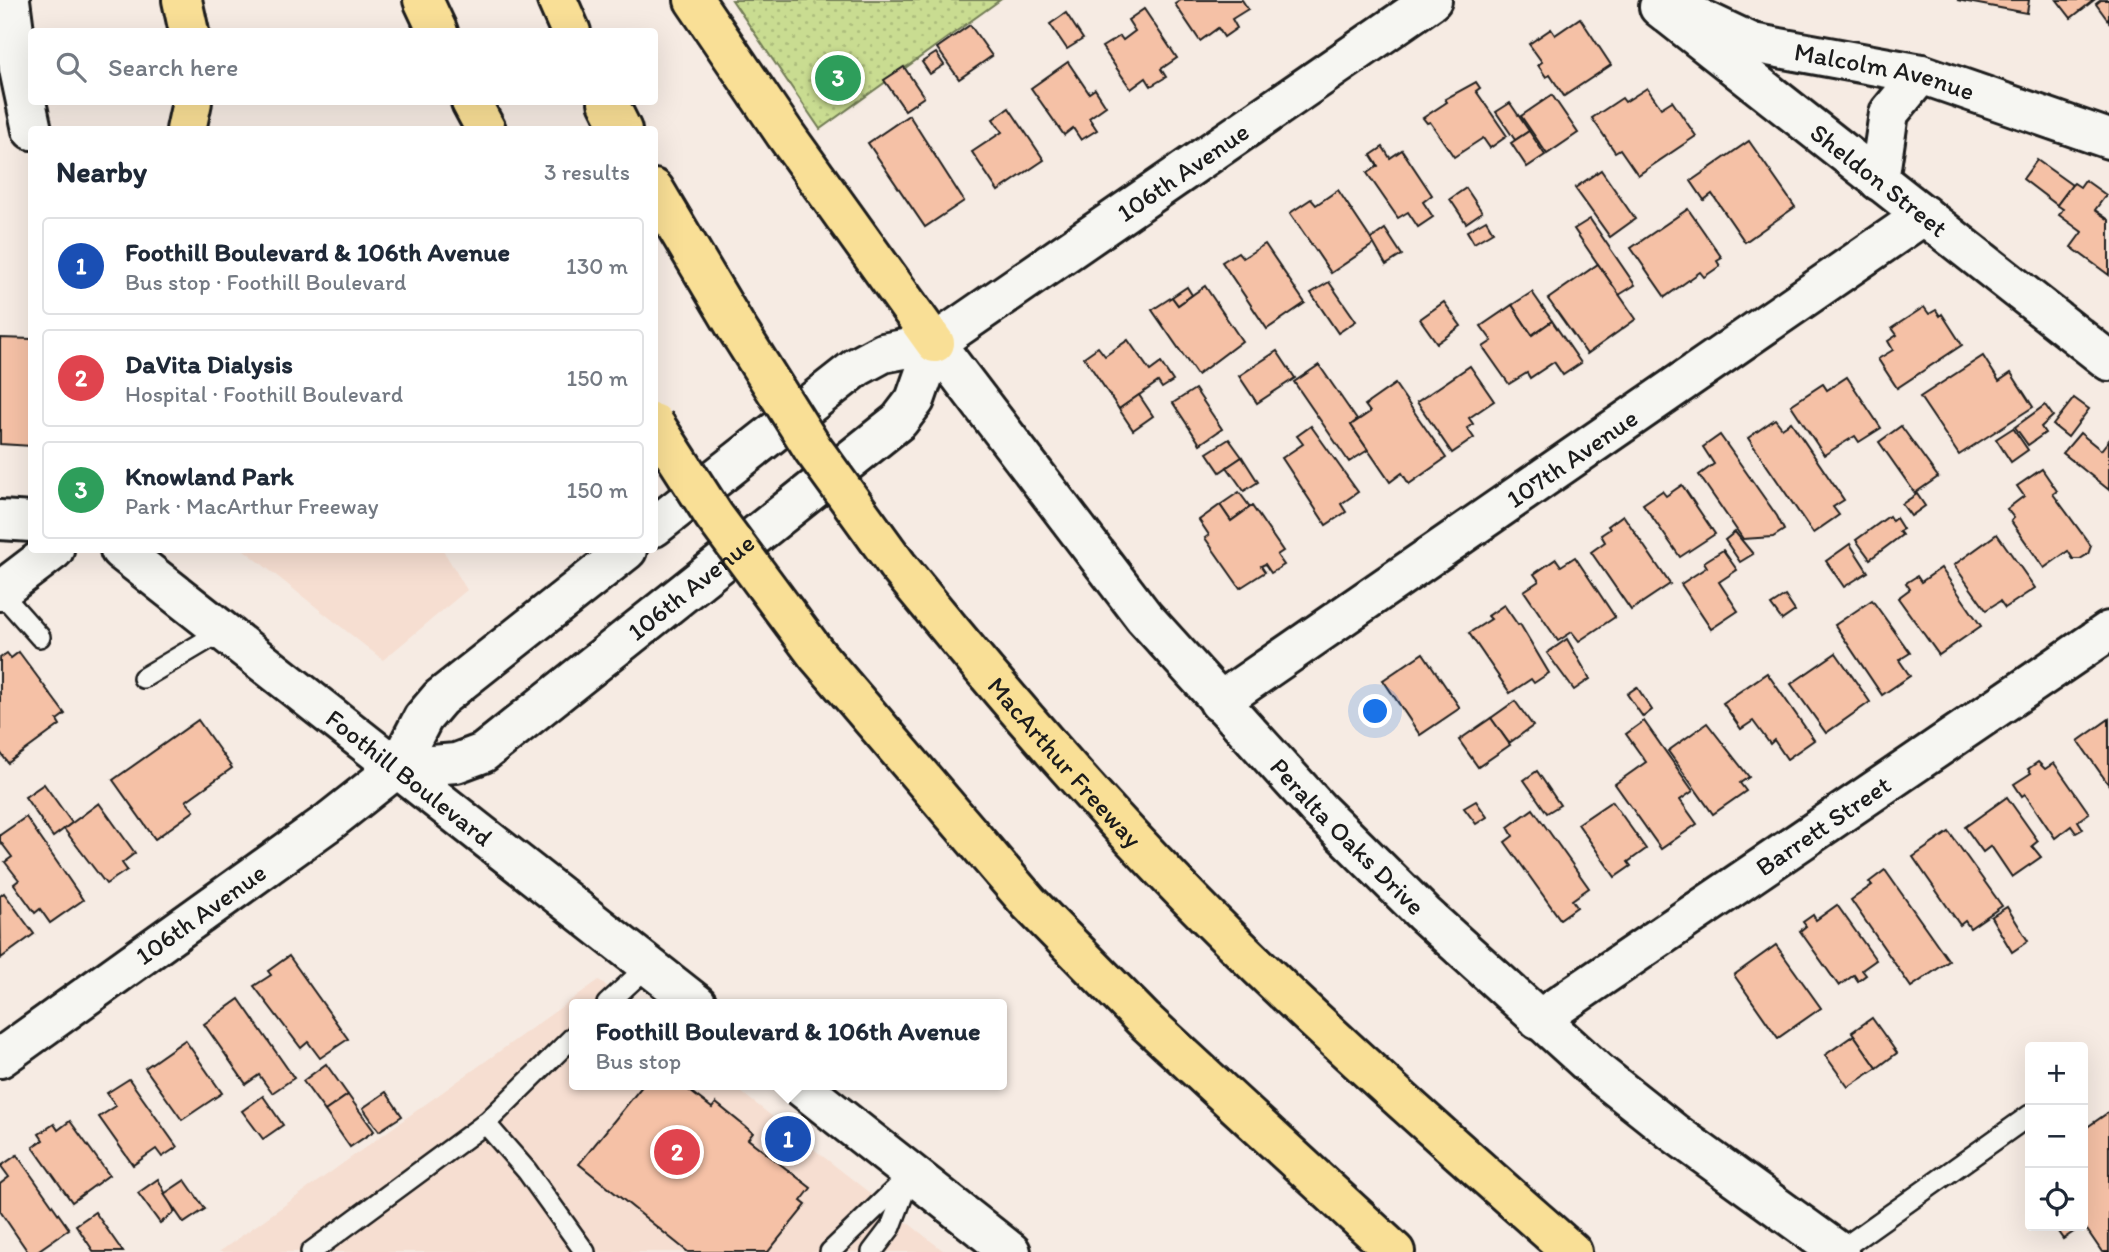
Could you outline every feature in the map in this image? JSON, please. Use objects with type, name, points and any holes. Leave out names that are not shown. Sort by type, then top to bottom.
[{"type":"highway","points":[[182,0],[188,28]]},
{"type":"highway","points":[[423,0],[436,28]]},
{"type":"highway","points":[[556,0],[570,28]]},
{"type":"highway","points":[[694,0],[785,134],[935,343]]},
{"type":"highway","points":[[187,126],[191,105]]},
{"type":"highway","points":[[473,105],[484,126]]},
{"type":"highway","points":[[610,105],[620,126]]},
{"type":"highway","name":"MacArthur Freeway","points":[[658,196],[813,449],[897,565],[998,690],[1119,824],[1213,921],[1347,1048],[1572,1252]]},
{"type":"highway","points":[[658,429],[714,516],[817,655],[919,778],[1039,912],[1164,1039],[1395,1252]]},
{"type":"street","points":[[9,0],[9,68],[31,126]]},
{"type":"street","name":"106th Avenue","points":[[658,524],[856,367],[883,353],[935,343],[1432,0]]},
{"type":"street","name":"Sheldon Street","points":[[1650,0],[2109,361]]},
{"type":"street","name":"Malcolm Avenue","points":[[1661,0],[1752,43],[1921,74],[2109,139]]},
{"type":"street","points":[[1879,181],[1889,113],[1921,74]]},
{"type":"street","name":"107th Avenue","points":[[1219,702],[1924,215]]},
{"type":"street","name":"106th Avenue","points":[[397,768],[456,763],[483,753],[899,421],[915,400],[935,343]]},
{"type":"street","name":"Peralta Oaks Drive","points":[[935,343],[1081,538],[1144,617],[1328,819],[1538,1020],[1673,1132],[1839,1252]]},
{"type":"street","points":[[0,520],[28,522]]},
{"type":"street","points":[[0,592],[50,553]]},
{"type":"street","name":"Foothill Boulevard","points":[[124,553],[691,999]]},
{"type":"street","name":"106th Avenue","points":[[0,1058],[330,821],[397,768],[423,718],[440,698],[623,553]]},
{"type":"street","name":"Barrett Street","points":[[1538,1020],[2109,631]]},
{"type":"street","points":[[805,1090],[1011,1252]]},
{"type":"lane","points":[[0,592],[40,637]]},
{"type":"lane","points":[[143,678],[224,630]]},
{"type":"lane","points":[[612,999],[648,966]]},
{"type":"lane","points":[[323,1249],[485,1124],[569,1042]]},
{"type":"lane","points":[[1839,1252],[2025,1119]]},
{"type":"lane","points":[[485,1124],[527,1171],[585,1252]]},
{"type":"lane","points":[[830,1252],[911,1174]]},
{"type":"lane","points":[[872,1252],[891,1227],[911,1174]]},
{"type":"shaded area","points":[[248,553],[445,553],[467,590],[383,660]]},
{"type":"shaded area","points":[[599,980],[623,999],[572,999]]},
{"type":"shaded area","points":[[569,1001],[569,1090],[738,1090],[945,1252],[219,1252]]},
{"type":"green space","points":[[732,0],[1000,0],[820,129]]},
{"type":"building","points":[[1181,0],[1242,0],[1248,9],[1232,19],[1237,28],[1224,37],[1218,28],[1200,41],[1175,4]]},
{"type":"building","points":[[1957,0],[2029,0],[2027,13]]},
{"type":"building","points":[[2057,0],[2094,0],[2071,18]]},
{"type":"building","points":[[2101,0],[2109,0],[2109,22],[2096,4]]},
{"type":"building","points":[[1144,9],[1177,58],[1161,69],[1166,77],[1151,86],[1146,78],[1131,89],[1102,47],[1120,36],[1123,40],[1135,31],[1128,20]]},
{"type":"building","points":[[1066,13],[1083,39],[1067,49],[1050,24]]},
{"type":"building","points":[[1580,18],[1611,65],[1564,96],[1550,75],[1546,77],[1538,65],[1542,62],[1529,44],[1551,29],[1555,35]]},
{"type":"building","points":[[970,25],[992,56],[959,79],[937,48]]},
{"type":"building","points":[[936,53],[944,65],[930,74],[922,62]]},
{"type":"building","points":[[1068,62],[1089,93],[1095,89],[1106,106],[1089,118],[1097,130],[1081,140],[1073,128],[1064,135],[1031,88]]},
{"type":"building","points":[[904,67],[924,97],[905,110],[884,80]]},
{"type":"building","points":[[1476,82],[1480,88],[1476,91],[1507,136],[1490,148],[1483,138],[1454,157],[1430,122],[1427,123],[1423,118],[1447,102],[1445,99]]},
{"type":"building","points":[[1647,88],[1661,108],[1672,101],[1696,136],[1638,175],[1620,149],[1615,152],[1592,118],[1622,98],[1625,102]]},
{"type":"building","points":[[1552,95],[1578,133],[1547,154],[1521,116]]},
{"type":"building","points":[[1510,103],[1529,131],[1515,140],[1496,112]]},
{"type":"building","points":[[1009,108],[1044,160],[998,191],[972,152],[1002,132],[993,119]]},
{"type":"building","points":[[909,115],[964,201],[925,227],[868,143]]},
{"type":"building","points":[[1529,131],[1545,155],[1527,167],[1511,143]]},
{"type":"building","points":[[1749,141],[1795,207],[1745,242],[1712,194],[1704,200],[1691,181]]},
{"type":"building","points":[[1383,147],[1390,158],[1402,150],[1432,195],[1423,202],[1433,217],[1418,227],[1408,212],[1398,218],[1367,173],[1378,166],[1371,155]]},
{"type":"building","points":[[2037,160],[2072,185],[2057,205],[2023,179]]},
{"type":"building","points":[[1601,170],[1635,219],[1610,237],[1575,188]]},
{"type":"building","points":[[2085,180],[2106,195],[2095,210],[2109,220],[2109,275],[2071,247],[2082,232],[2059,215],[2063,209],[2057,205],[2074,183],[2080,187]]},
{"type":"building","points":[[1466,188],[1482,212],[1466,223],[1450,199]]},
{"type":"building","points":[[1338,190],[1374,244],[1331,273],[1290,213],[1311,199],[1316,205]]},
{"type":"building","points":[[1688,209],[1722,258],[1717,261],[1720,266],[1704,277],[1700,272],[1665,297],[1631,248]]},
{"type":"building","points":[[1590,219],[1635,285],[1619,295],[1574,229]]},
{"type":"building","points":[[1486,220],[1493,232],[1474,243],[1467,231]]},
{"type":"building","points":[[1385,229],[1402,255],[1386,265],[1371,239]]},
{"type":"building","points":[[1265,244],[1305,303],[1267,329],[1222,262],[1238,252],[1243,258]]},
{"type":"building","points":[[1598,264],[1636,319],[1587,354],[1548,299]]},
{"type":"building","points":[[1329,282],[1356,321],[1338,333],[1311,293]]},
{"type":"building","points":[[1205,286],[1242,341],[1197,375],[1152,310],[1172,297],[1178,305]]},
{"type":"building","points":[[1187,287],[1192,295],[1178,305],[1172,297]]},
{"type":"building","points":[[1532,292],[1552,321],[1532,335],[1512,305]]},
{"type":"building","points":[[1444,302],[1461,326],[1437,343],[1420,319]]},
{"type":"building","points":[[1512,305],[1532,335],[1552,321],[1581,363],[1563,375],[1554,362],[1530,378],[1527,373],[1509,384],[1483,347],[1492,341],[1481,326]]},
{"type":"building","points":[[1924,307],[1929,314],[1936,310],[1940,316],[1942,314],[1962,345],[1897,388],[1878,359],[1893,350],[1888,341],[1897,335],[1892,328]]},
{"type":"building","points":[[0,338],[28,339],[28,446],[0,444]]},
{"type":"building","points":[[1128,340],[1150,371],[1161,363],[1173,381],[1162,388],[1158,382],[1119,409],[1084,357],[1098,347],[1105,356]]},
{"type":"building","points":[[1277,351],[1295,378],[1257,403],[1239,376]]},
{"type":"building","points":[[1983,356],[1999,381],[2011,373],[2033,407],[1959,455],[1920,397]]},
{"type":"building","points":[[1319,365],[1357,420],[1351,425],[1368,450],[1349,462],[1294,382]]},
{"type":"building","points":[[1470,366],[1494,401],[1469,418],[1473,424],[1467,428],[1474,438],[1452,453],[1417,402]]},
{"type":"building","points":[[1847,377],[1881,428],[1859,442],[1855,436],[1824,455],[1791,405],[1823,384],[1827,390]]},
{"type":"building","points":[[1395,384],[1446,458],[1409,484],[1402,473],[1390,482],[1351,425],[1370,412],[1365,405]]},
{"type":"building","points":[[1195,389],[1222,429],[1200,444],[1173,403]]},
{"type":"building","points":[[1139,395],[1153,416],[1133,430],[1119,409]]},
{"type":"building","points":[[2074,398],[2089,409],[2068,437],[2053,425]]},
{"type":"building","points":[[2045,405],[2053,416],[2041,427],[2045,433],[2028,445],[2015,427]]},
{"type":"building","points":[[1775,419],[1782,428],[1791,422],[1844,500],[1833,507],[1839,515],[1813,533],[1748,438]]},
{"type":"building","points":[[1311,426],[1358,492],[1341,504],[1346,512],[1326,525],[1282,458],[1303,444],[1297,436]]},
{"type":"building","points":[[1901,426],[1938,477],[1915,493],[1879,442]]},
{"type":"building","points":[[2013,428],[2028,450],[2011,462],[1996,439]]},
{"type":"building","points":[[2080,433],[2101,450],[2109,440],[2109,490],[2063,453]]},
{"type":"building","points":[[1720,435],[1777,516],[1784,530],[1773,537],[1743,539],[1699,475],[1714,464],[1703,447]]},
{"type":"building","points":[[1229,439],[1242,457],[1220,472],[1207,453]]},
{"type":"building","points":[[1242,457],[1258,482],[1244,491],[1227,467]]},
{"type":"building","points":[[2042,469],[2057,491],[2053,494],[2091,546],[2088,554],[2080,559],[2073,559],[2068,551],[2044,568],[2011,521],[2014,518],[2007,509],[2024,496],[2017,486]]},
{"type":"building","points":[[1682,485],[1715,534],[1680,557],[1643,504],[1662,491],[1666,496]]},
{"type":"building","points":[[1239,492],[1250,507],[1231,521],[1220,505]]},
{"type":"building","points":[[1917,494],[1925,506],[1911,516],[1902,504]]},
{"type":"building","points":[[1220,505],[1231,521],[1252,506],[1283,551],[1277,555],[1284,565],[1271,573],[1265,564],[1261,566],[1265,572],[1240,588],[1205,538],[1209,535],[1199,520]]},
{"type":"building","points":[[1623,515],[1670,584],[1631,610],[1591,552],[1605,542],[1601,535],[1610,529],[1608,526]]},
{"type":"building","points":[[1889,516],[1892,521],[1896,518],[1903,529],[1899,531],[1902,535],[1870,559],[1856,540]]},
{"type":"building","points":[[1735,532],[1753,554],[1740,562],[1725,540]]},
{"type":"building","points":[[1997,534],[2035,588],[2005,608],[2000,601],[1986,610],[1954,565]]},
{"type":"building","points":[[1850,544],[1868,572],[1844,587],[1826,561]]},
{"type":"building","points":[[1723,550],[1737,570],[1719,582],[1738,611],[1711,629],[1681,584],[1707,567],[1704,562]]},
{"type":"building","points":[[1575,557],[1615,617],[1579,641],[1572,632],[1558,641],[1524,591],[1539,581],[1534,574],[1556,559],[1561,566]]},
{"type":"building","points":[[1941,568],[1981,626],[1939,655],[1898,598],[1910,589],[1906,583],[1917,576],[1921,582]]},
{"type":"building","points":[[1785,596],[1795,611],[1782,620],[1771,605]]},
{"type":"building","points":[[1872,600],[1910,653],[1899,660],[1910,676],[1882,695],[1835,625]]},
{"type":"building","points":[[1504,605],[1518,625],[1520,624],[1549,673],[1534,683],[1531,679],[1510,693],[1469,633],[1491,619],[1488,616]]},
{"type":"building","points":[[1567,639],[1590,679],[1574,690],[1547,653]]},
{"type":"building","points":[[19,652],[65,714],[57,720],[60,725],[8,763],[0,752],[0,658],[7,653],[11,658]]},
{"type":"building","points":[[1423,653],[1460,708],[1420,735],[1383,680]]},
{"type":"building","points":[[1836,653],[1870,702],[1826,733],[1791,684]]},
{"type":"building","points":[[1767,673],[1814,740],[1787,759],[1774,740],[1770,744],[1753,721],[1741,729],[1723,703]]},
{"type":"building","points":[[1637,687],[1652,710],[1643,717],[1627,694]]},
{"type":"building","points":[[1515,701],[1533,726],[1509,743],[1491,718]]},
{"type":"building","points":[[1491,718],[1510,745],[1478,767],[1459,740]]},
{"type":"building","points":[[2109,719],[2109,785],[2078,741]]},
{"type":"building","points":[[198,720],[232,768],[186,801],[194,811],[155,839],[113,780]]},
{"type":"building","points":[[1644,721],[1693,791],[1680,800],[1697,824],[1661,849],[1615,784],[1646,762],[1626,734]]},
{"type":"building","points":[[1707,723],[1749,777],[1740,783],[1746,791],[1713,814],[1668,751]]},
{"type":"building","points":[[2038,762],[2045,769],[2054,763],[2089,813],[2078,821],[2083,829],[2076,833],[2071,826],[2055,838],[2025,794],[2022,796],[2014,784],[2031,773],[2028,769]]},
{"type":"building","points":[[1537,771],[1560,805],[1547,813],[1524,780]]},
{"type":"building","points":[[44,784],[72,823],[53,837],[25,797]]},
{"type":"building","points":[[2007,797],[2038,841],[2032,846],[2041,857],[2012,877],[1991,846],[1983,852],[1965,827]]},
{"type":"building","points":[[1476,801],[1487,817],[1476,824],[1464,808]]},
{"type":"building","points":[[1612,801],[1646,849],[1628,862],[1631,866],[1615,877],[1578,824]]},
{"type":"building","points":[[99,803],[135,853],[122,863],[127,870],[106,884],[64,829]]},
{"type":"building","points":[[1533,809],[1589,888],[1572,900],[1577,907],[1560,919],[1505,842],[1513,836],[1508,827]]},
{"type":"building","points":[[26,817],[83,900],[50,923],[40,909],[35,913],[14,884],[19,880],[5,862],[12,857],[0,841],[0,835]]},
{"type":"building","points":[[1949,832],[2002,906],[1970,928],[1965,921],[1960,925],[1913,857]]},
{"type":"building","points":[[1885,870],[1949,961],[1911,987],[1851,900],[1872,885],[1869,882]]},
{"type":"building","points":[[4,893],[34,934],[1,958],[0,896]]},
{"type":"building","points":[[1837,905],[1876,960],[1862,970],[1866,975],[1858,981],[1854,975],[1839,986],[1800,931],[1806,926],[1803,922],[1813,915],[1816,920]]},
{"type":"building","points":[[2007,907],[2028,941],[2012,952],[1991,917]]},
{"type":"building","points":[[1776,945],[1821,1008],[1778,1038],[1734,975]]},
{"type":"building","points":[[289,956],[348,1039],[320,1058],[308,1042],[301,1048],[254,986],[271,975],[268,971]]},
{"type":"building","points":[[239,999],[294,1078],[272,1093],[259,1075],[246,1084],[204,1024]]},
{"type":"building","points":[[1872,1018],[1897,1053],[1877,1068],[1852,1032]]},
{"type":"building","points":[[1854,1035],[1877,1068],[1848,1087],[1825,1055]]},
{"type":"building","points":[[185,1040],[222,1093],[182,1120],[145,1068]]},
{"type":"building","points":[[326,1064],[348,1095],[325,1111],[303,1081]]},
{"type":"building","points":[[129,1079],[177,1147],[162,1157],[156,1149],[133,1165],[99,1117],[116,1106],[107,1093]]},
{"type":"building","points":[[639,1090],[689,1090],[712,1108],[716,1103],[753,1133],[748,1139],[811,1188],[801,1201],[806,1205],[768,1252],[688,1252],[579,1164]]},
{"type":"building","points":[[386,1092],[402,1116],[379,1131],[363,1108]]},
{"type":"building","points":[[348,1095],[374,1131],[350,1147],[325,1111]]},
{"type":"building","points":[[263,1096],[283,1125],[263,1139],[242,1111]]},
{"type":"building","points":[[2109,1112],[2109,1252],[2102,1252],[2088,1231],[2088,1127]]},
{"type":"building","points":[[70,1121],[109,1175],[72,1202],[33,1147],[43,1140],[39,1134],[54,1124],[58,1130]]},
{"type":"building","points":[[17,1155],[69,1229],[36,1252],[28,1252],[0,1211],[0,1184],[9,1177],[1,1166]]},
{"type":"building","points":[[158,1179],[175,1212],[160,1223],[138,1193]]},
{"type":"building","points":[[185,1180],[205,1209],[184,1223],[164,1194]]},
{"type":"building","points":[[95,1212],[123,1252],[94,1252],[76,1225]]},
{"type":"building","points":[[2057,1231],[2075,1231],[2063,1239]]},
{"type":"place","name":"Knowland Park","points":[[838,78]]},
{"type":"place","name":"Foothill Boulevard & 106th Avenue","points":[[788,1139]]},
{"type":"place","name":"DaVita Dialysis","points":[[677,1152]]}]
